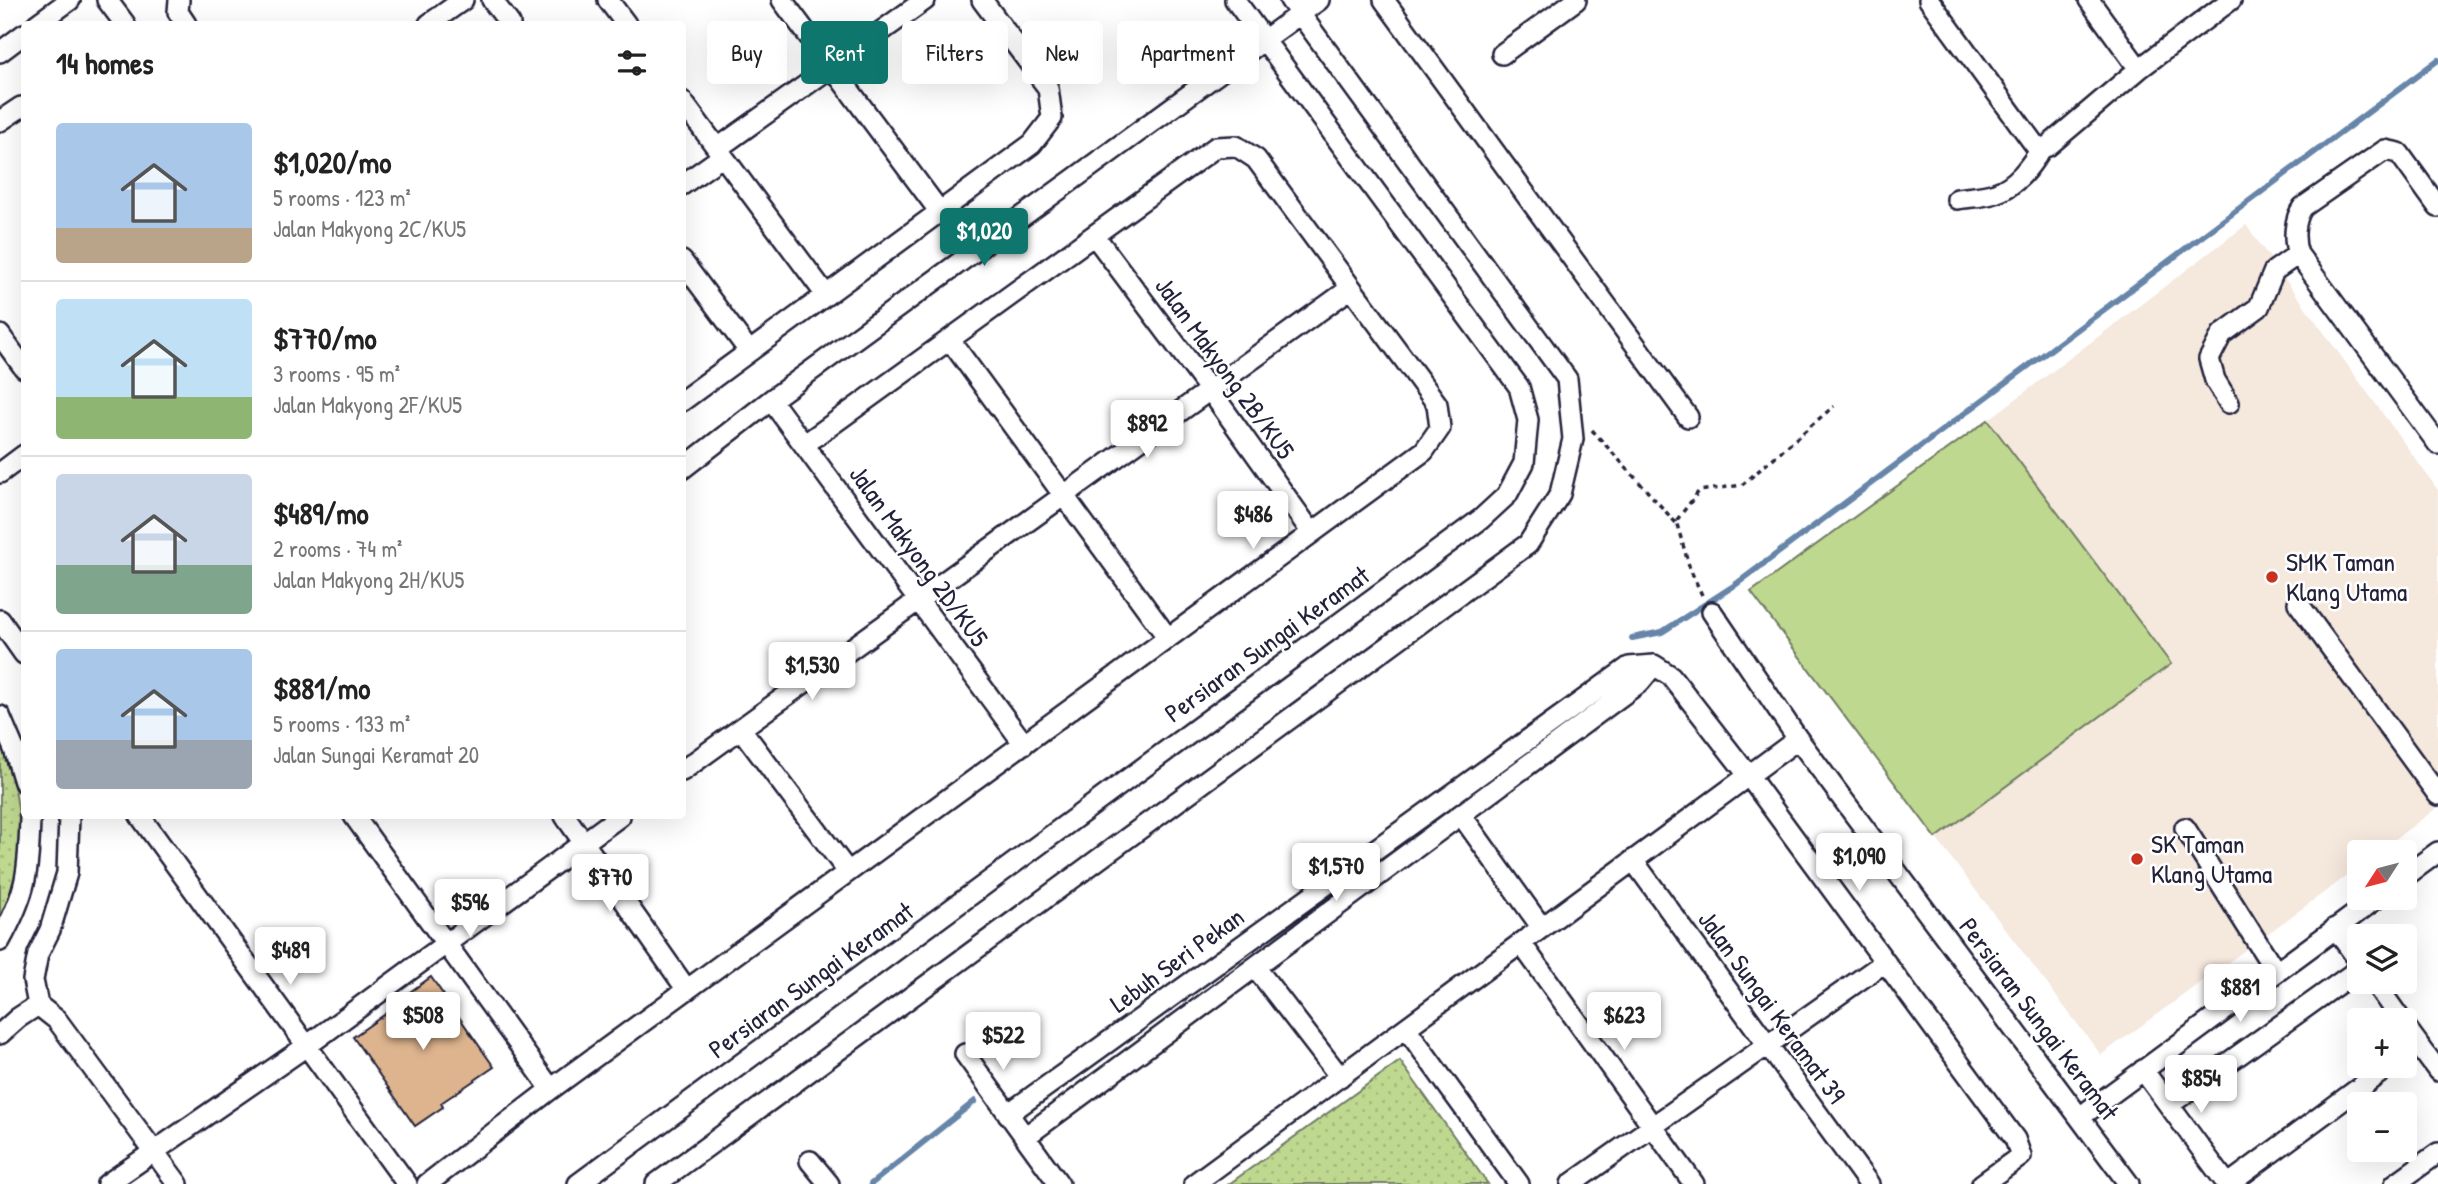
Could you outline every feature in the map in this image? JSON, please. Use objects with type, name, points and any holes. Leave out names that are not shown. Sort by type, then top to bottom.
[{"type":"street","points":[[41,21],[70,0]]},
{"type":"street","points":[[107,0],[123,21]]},
{"type":"street","points":[[179,0],[177,12],[184,21]]},
{"type":"street","points":[[433,21],[463,0]]},
{"type":"street","points":[[492,0],[508,21]]},
{"type":"street","points":[[782,0],[801,25]]},
{"type":"street","points":[[888,26],[925,0]]},
{"type":"street","points":[[686,398],[1032,144],[1052,118],[1048,88],[982,0]]},
{"type":"street","name":"Persiaran Sungai Keramat","points":[[578,1184],[1481,519],[1507,495],[1524,463],[1528,420],[1520,387],[1236,0]]},
{"type":"street","points":[[686,466],[771,400],[1264,38],[1295,7],[1319,0]]},
{"type":"street","points":[[1384,0],[1688,417]]},
{"type":"street","points":[[1502,54],[1576,0]]},
{"type":"street","points":[[1929,0],[2034,144],[2042,148]]},
{"type":"street","points":[[2089,0],[2139,69]]},
{"type":"street","points":[[1957,199],[1995,194],[2026,173],[2042,148],[2048,146],[2139,69],[2231,0]]},
{"type":"street","points":[[615,2],[624,21]]},
{"type":"street","points":[[656,1184],[1528,544],[1560,494],[1573,439],[1567,379],[1295,7]]},
{"type":"street","points":[[0,52],[21,36]]},
{"type":"street","points":[[686,182],[809,84]]},
{"type":"street","points":[[845,84],[940,212]]},
{"type":"street","points":[[686,106],[825,295]]},
{"type":"street","points":[[0,121],[21,107]]},
{"type":"street","points":[[427,1184],[551,1089],[1424,451],[1440,428],[1437,404],[1256,159],[1236,146],[1216,147],[805,444]]},
{"type":"street","points":[[2438,206],[2399,153],[2385,150],[2303,207],[2297,220],[2295,247],[2438,444]]},
{"type":"street","name":"Jalan Makyong 2B/KU5","points":[[1094,235],[1210,390],[1312,533]]},
{"type":"street","points":[[2229,403],[2215,380],[2208,359],[2222,334],[2259,307],[2274,271],[2298,254]]},
{"type":"street","points":[[686,266],[750,351]]},
{"type":"street","points":[[686,768],[1351,288]]},
{"type":"street","points":[[0,335],[21,364]]},
{"type":"street","points":[[950,340],[1168,638]]},
{"type":"street","name":"Jalan Makyong 2D/KU5","points":[[771,400],[1024,744]]},
{"type":"street","points":[[0,472],[21,457]]},
{"type":"street","points":[[2298,603],[2438,795]]},
{"type":"street","name":"Persiaran Sungai Keramat","points":[[1708,604],[1798,739],[2129,1184]]},
{"type":"street","points":[[0,620],[21,650]]},
{"type":"street","points":[[1025,1137],[1462,816],[1640,682],[1654,665],[1671,676],[1748,775],[2015,1139],[2021,1156],[1983,1184]]},
{"type":"street","name":"Lebuh Seri Pekan","points":[[1008,1114],[1629,667],[1654,665]]},
{"type":"street","points":[[0,716],[21,772]]},
{"type":"street","points":[[741,729],[848,872]]},
{"type":"street","points":[[1194,1184],[1798,739]]},
{"type":"street","points":[[1462,816],[1542,928]]},
{"type":"street","points":[[0,941],[16,913],[25,888],[29,862],[30,819]]},
{"type":"street","points":[[69,819],[67,873],[50,930],[38,954],[33,980],[38,1004],[57,1020],[178,1184]]},
{"type":"street","points":[[142,819],[407,1184]]},
{"type":"street","points":[[356,819],[447,941],[551,1089]]},
{"type":"street","points":[[567,819],[687,990]]},
{"type":"street","points":[[107,1184],[307,1045],[617,819]]},
{"type":"street","points":[[2185,828],[2276,972]]},
{"type":"street","points":[[2417,867],[2438,852]]},
{"type":"street","name":"Jalan Sungai Keramat 39","points":[[1633,860],[1869,1184]]},
{"type":"street","points":[[2080,1117],[2360,910]]},
{"type":"street","points":[[2335,928],[2347,944]]},
{"type":"street","points":[[1521,943],[1694,1184]]},
{"type":"street","points":[[1572,1184],[1885,962]]},
{"type":"street","points":[[1256,968],[1339,1077]]},
{"type":"street","points":[[2169,1105],[2347,978]]},
{"type":"street","points":[[0,1034],[38,1004]]},
{"type":"street","points":[[1406,1028],[1519,1184]]},
{"type":"street","points":[[2417,1053],[2438,1071]]},
{"type":"street","points":[[965,1054],[1059,1184]]},
{"type":"street","points":[[2143,1070],[2228,1184],[2373,1078]]},
{"type":"street","points":[[2395,1184],[2438,1153]]},
{"type":"street","points":[[810,1161],[829,1184]]},
{"type":"path","points":[[1569,405],[1676,521],[1690,569],[1708,604]]},
{"type":"path","points":[[1676,521],[1699,491],[1742,485],[1834,406]]},
{"type":"shaded area","name":"SMK Taman Klang Utama","points":[[2246,225],[2438,490],[2438,807],[2394,840],[2347,840],[2347,876],[2101,1055],[1936,838],[2171,664],[1988,420]]},
{"type":"green space","points":[[1988,420],[2171,664],[1936,838],[1751,592]]},
{"type":"green space","points":[[0,742],[15,792],[20,846],[16,886],[0,920]]},
{"type":"green space","points":[[1400,1061],[1488,1184],[1229,1184]]},
{"type":"building","points":[[431,977],[494,1067],[441,1103],[443,1107],[415,1126],[353,1037]]},
{"type":"waterway","points":[[1632,638],[1662,632],[1735,585],[2438,60]]},
{"type":"waterway","points":[[871,1184],[975,1101]]},
{"type":"place","name":"SMK Taman Klang Utama","points":[[2272,577]]},
{"type":"place","name":"SK Taman Klang Utama","points":[[2137,859]]}]
